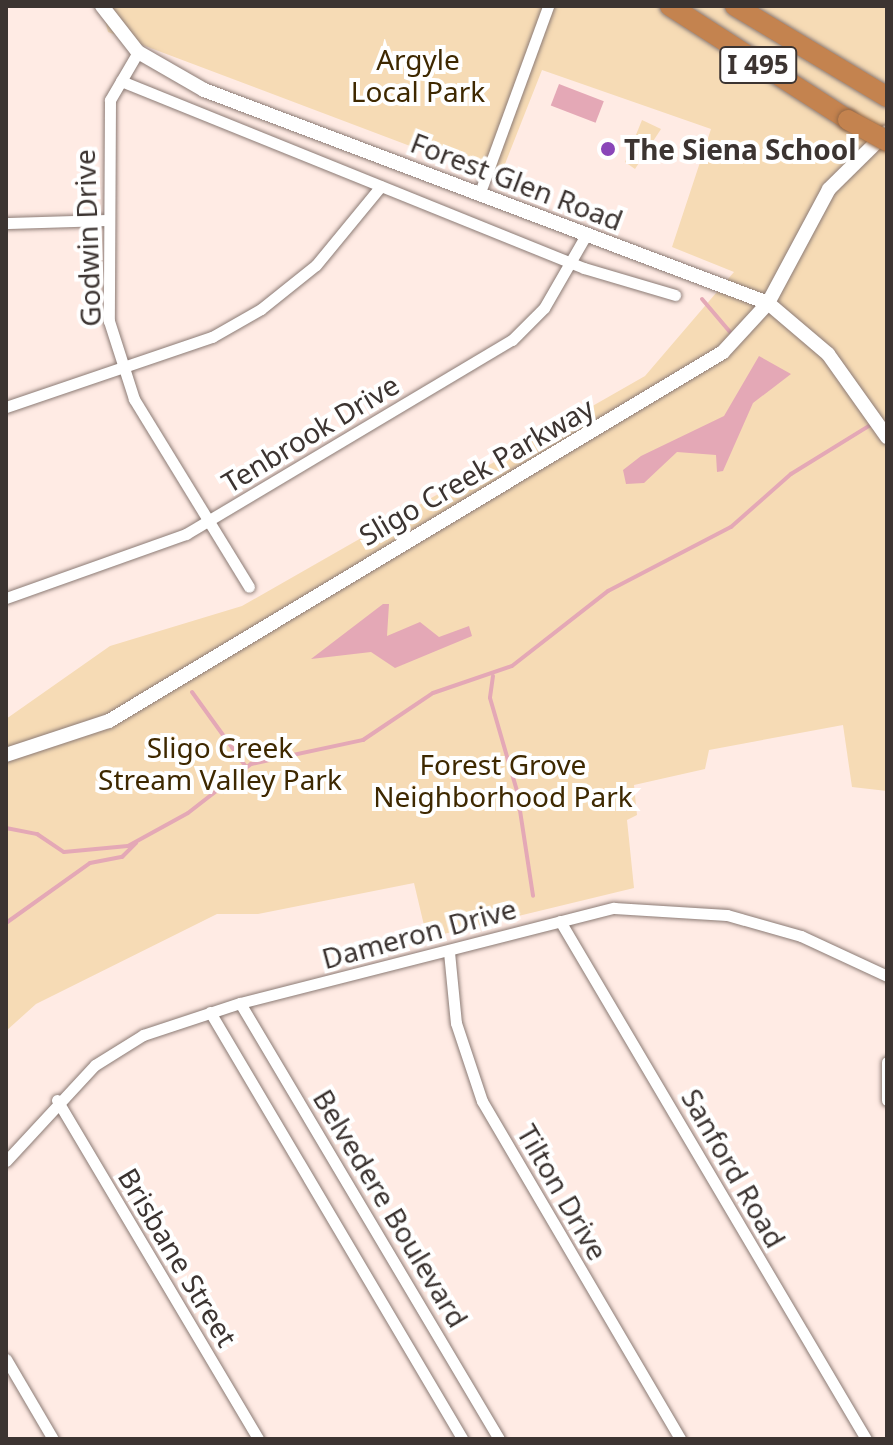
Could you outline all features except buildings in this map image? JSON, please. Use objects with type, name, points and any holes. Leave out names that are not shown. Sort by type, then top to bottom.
[{"type":"highway","name":"I 495","points":[[670,6],[848,120],[887,141]]},
{"type":"highway","name":"I 495","points":[[735,6],[884,96]]},
{"type":"street","name":"Forest Glen Road","points":[[102,6],[138,52],[204,90],[768,303],[828,354],[886,434]]},
{"type":"street","points":[[479,195],[548,6]]},
{"type":"street","name":"Godwin Drive","points":[[138,52],[110,100],[109,321],[123,369],[249,587]]},
{"type":"street","name":"Forest Glen Road","points":[[121,81],[381,186],[675,295]]},
{"type":"street","name":"Sligo Creek Parkway","points":[[6,755],[109,721],[689,376],[753,325],[829,189],[887,132]]},
{"type":"street","points":[[6,407],[212,337],[261,309],[316,265],[381,186]]},
{"type":"street","points":[[6,223],[109,220]]},
{"type":"street","name":"Tenbrook Drive","points":[[6,598],[122,562],[209,521],[512,340],[544,308],[586,235]]},
{"type":"street","name":"Dameron Drive","points":[[6,1161],[57,1100],[95,1065],[143,1035],[240,1003],[449,952],[560,921],[644,905],[727,915],[801,936],[887,976]]},
{"type":"street","name":"Sanford Road","points":[[560,921],[866,1439]]},
{"type":"street","name":"Tilton Drive","points":[[449,952],[456,1023],[482,1101],[680,1439]]},
{"type":"street","name":"Belvedere Boulevard","points":[[240,1003],[499,1439]]},
{"type":"street","name":"Belvedere Boulevard","points":[[210,1012],[463,1439]]},
{"type":"street","points":[[887,1062],[887,1100]]},
{"type":"street","name":"Brisbane Street","points":[[57,1100],[258,1439]]},
{"type":"street","points":[[6,1359],[53,1439]]},
{"type":"green space","points":[[101,6],[887,6],[887,791],[852,787],[843,725],[709,750],[705,769],[634,785],[637,815],[627,820],[634,888],[427,938],[414,883],[258,914],[217,914],[36,1004],[6,1031],[6,719],[110,646],[242,606],[645,376],[734,272],[672,247],[711,129],[542,70],[503,169],[508,183],[108,32]]},
{"type":"green space","points":[[642,120],[661,129],[635,169],[625,162]]},
{"type":"shaded area","points":[[559,84],[604,101],[596,123],[551,105]]},
{"type":"shaded area","points":[[759,356],[791,374],[753,403],[723,471],[717,472],[716,455],[677,452],[644,483],[626,484],[623,470],[641,456],[724,416]]},
{"type":"shaded area","points":[[383,604],[389,604],[387,636],[420,622],[439,637],[469,626],[472,636],[395,668],[371,652],[311,659]]},
{"type":"waterway","points":[[702,299],[730,332]]},
{"type":"waterway","points":[[6,828],[37,834],[64,852],[128,846],[188,813],[251,764],[363,740],[433,693],[512,666],[608,591],[731,527],[791,474],[872,424]]},
{"type":"waterway","points":[[493,676],[490,698],[517,791],[533,896]]},
{"type":"waterway","points":[[192,692],[246,767]]},
{"type":"waterway","points":[[6,923],[90,863],[122,857],[136,843]]},
{"type":"place","name":"The Siena School","points":[[608,149]]},
{"type":"park label","name":"Argyle Local Park","points":[[418,75]]},
{"type":"park label","name":"Sligo Creek Stream Valley Park","points":[[220,763]]},
{"type":"park label","name":"Forest Grove Neighborhood Park","points":[[503,780]]}]
